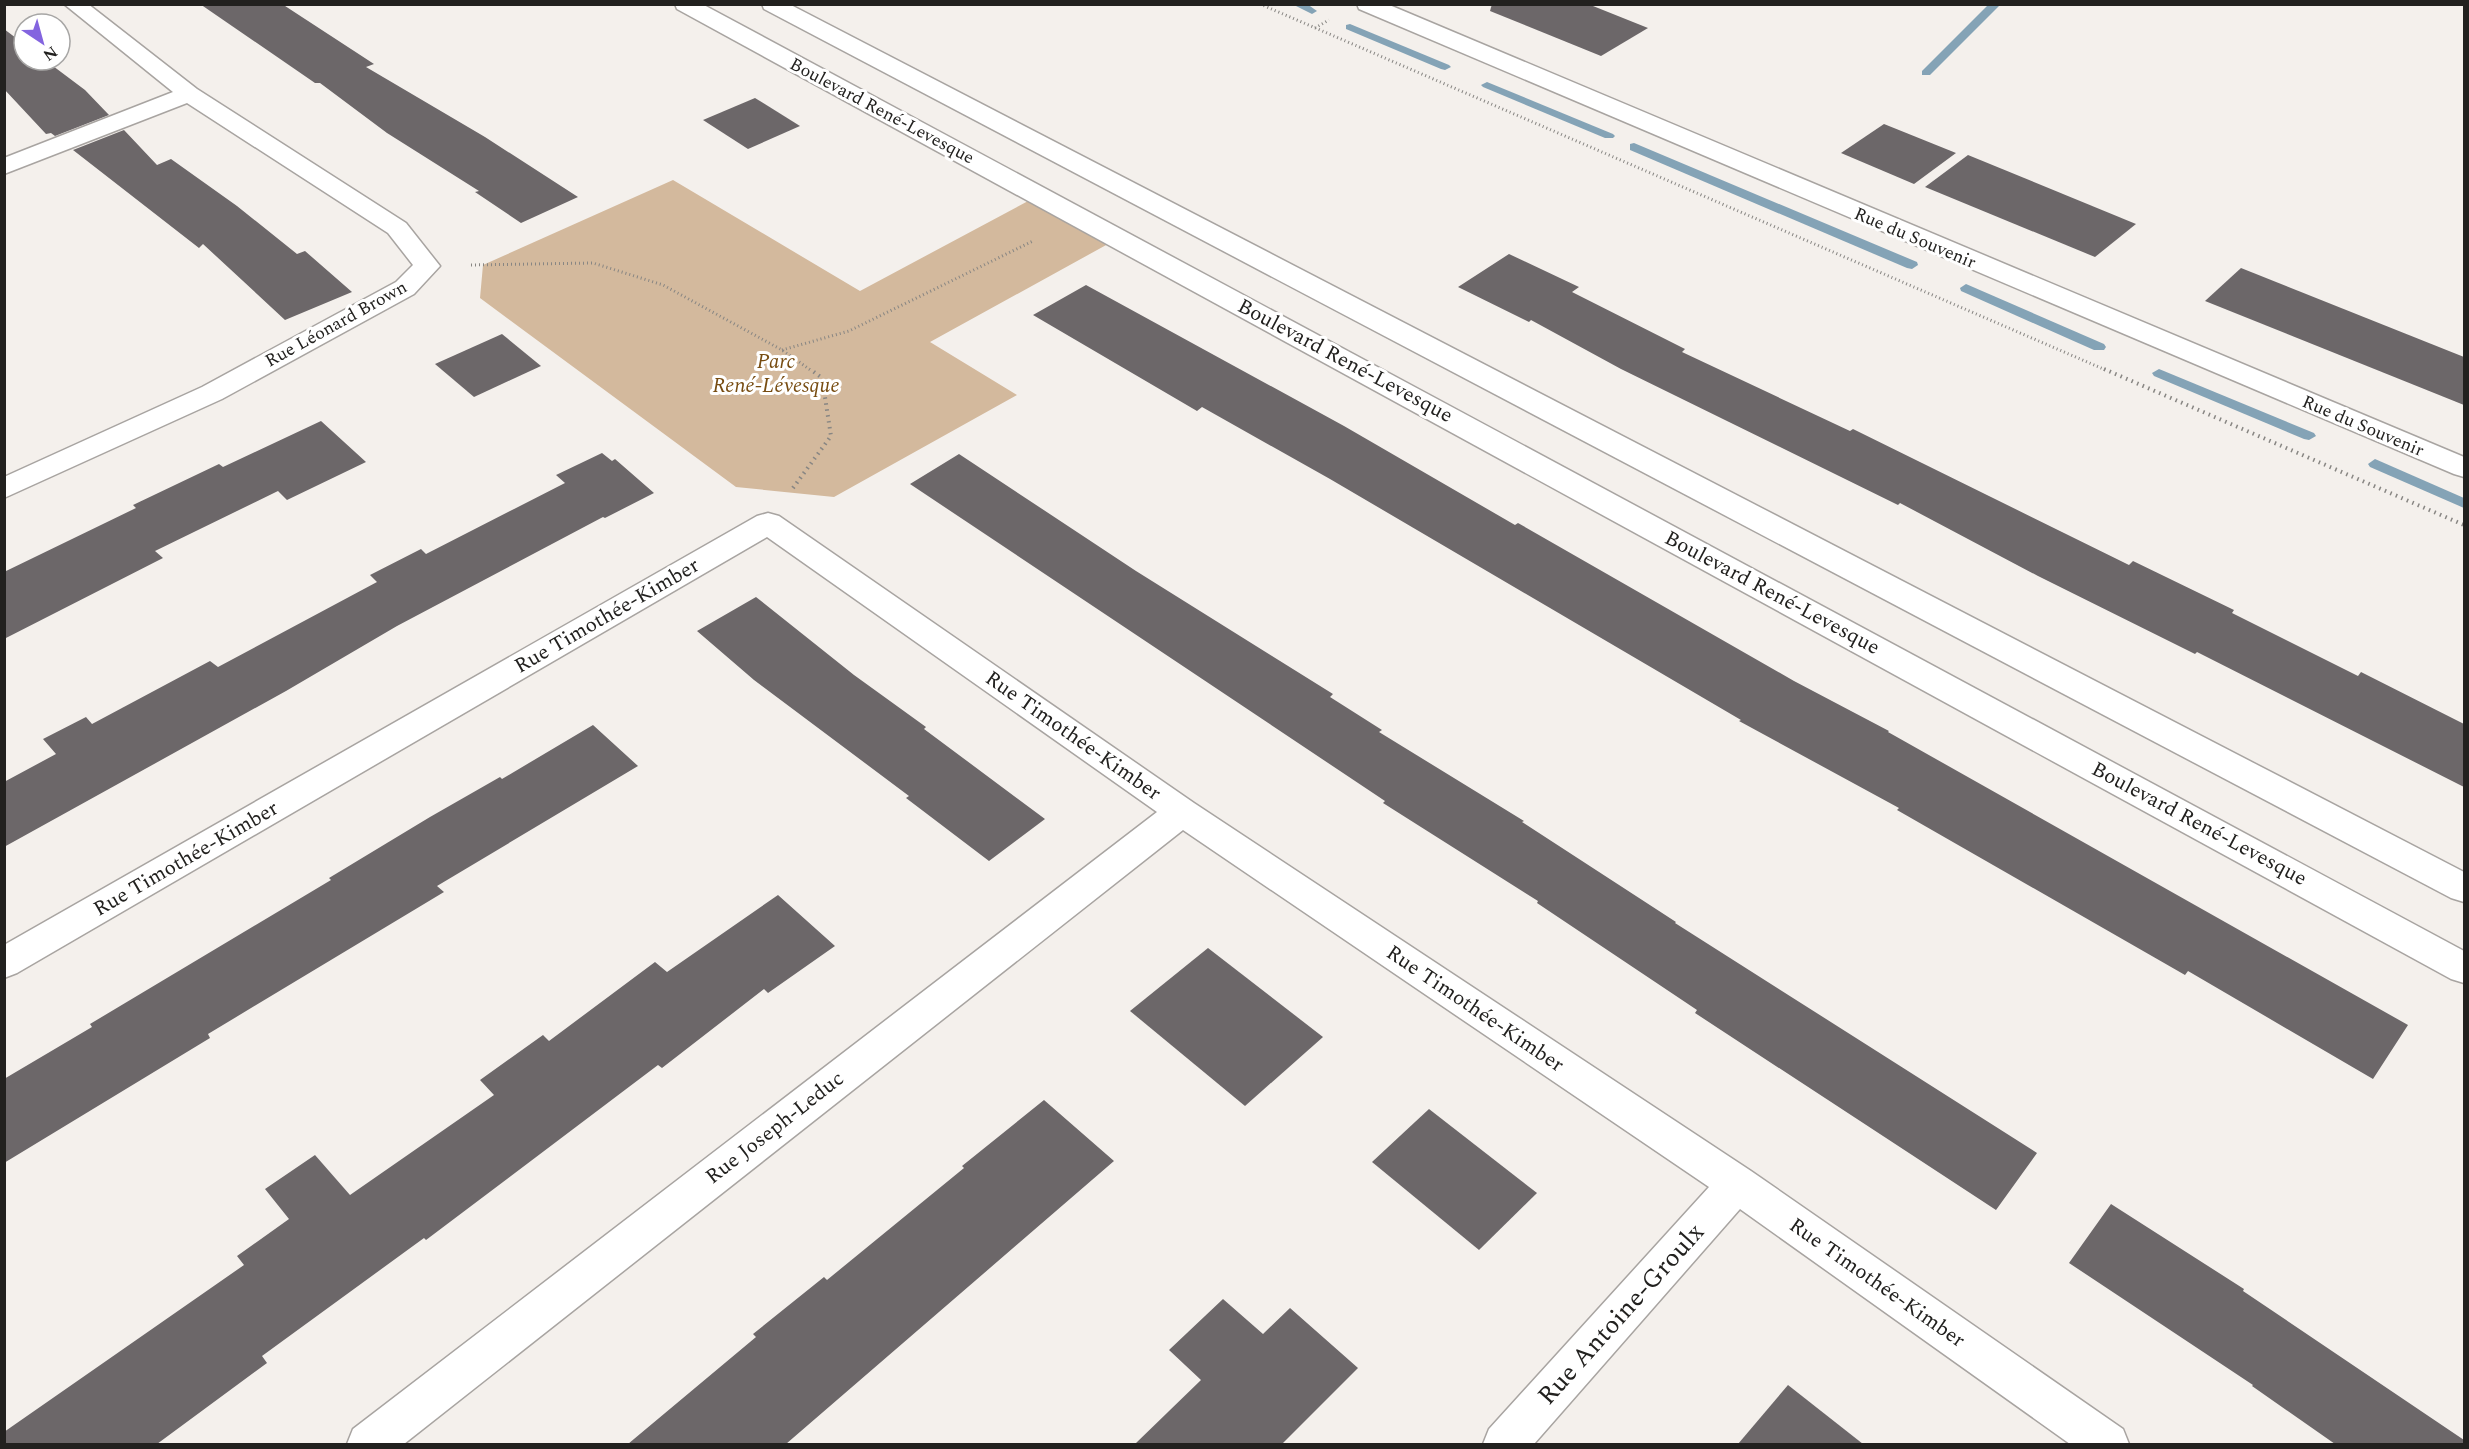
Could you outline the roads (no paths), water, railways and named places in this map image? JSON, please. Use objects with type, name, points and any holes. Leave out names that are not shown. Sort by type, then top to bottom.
[{"type":"street","name":"Rue Léonard Brown","points":[[4,489],[212,393],[405,288],[426,266],[397,228],[189,94],[74,4]]},
{"type":"street","name":"Boulevard René-Levesque","points":[[685,4],[1106,205],[2464,888]]},
{"type":"street","name":"Boulevard René-Levesque","points":[[772,4],[1106,205],[2464,968]]},
{"type":"street","name":"Rue du Souvenir","points":[[1367,4],[2464,468]]},
{"type":"street","points":[[4,167],[189,94]]},
{"type":"street","name":"Rue Timothée-Kimber","points":[[4,963],[768,523],[1182,812],[1737,1184],[2107,1444]]},
{"type":"street","name":"Rue Joseph-Leduc","points":[[369,1444],[1182,812]]},
{"type":"street","name":"Rue Antoine-Groulx","points":[[1505,1444],[1737,1184]]},
{"type":"waterway","points":[[1297,4],[1312,11]]},
{"type":"waterway","points":[[1926,73],[1996,4]]},
{"type":"waterway","points":[[1350,27],[1445,67]]},
{"type":"waterway","points":[[1487,85],[1609,136]]},
{"type":"waterway","points":[[1634,147],[1912,265]]},
{"type":"waterway","points":[[1966,288],[2099,347]]},
{"type":"waterway","points":[[2159,373],[2309,436]]},
{"type":"waterway","points":[[2375,464],[2464,503]]},
{"type":"park label","name":"Parc René-Lévesque","points":[[776,374]]}]
